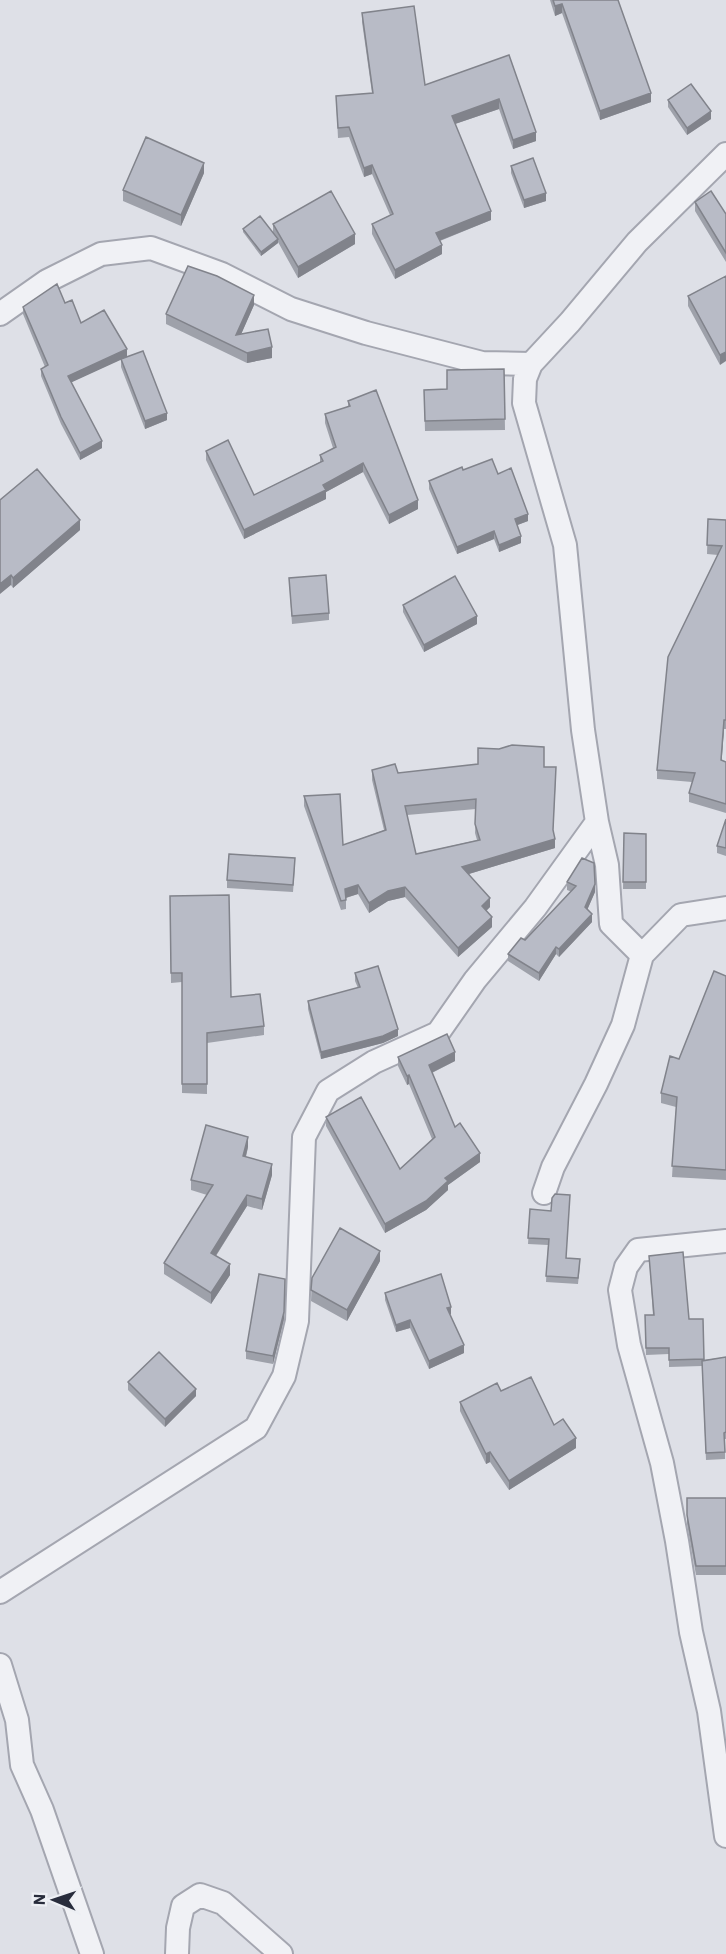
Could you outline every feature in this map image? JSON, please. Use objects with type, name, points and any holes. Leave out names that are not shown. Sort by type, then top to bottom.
[{"type":"street","points":[[642,955],[611,924],[607,865],[597,822],[583,730],[565,545],[524,403],[525,379],[531,364],[570,322],[637,242],[726,154]]},
{"type":"street","points":[[0,314],[48,281],[101,254],[151,248],[222,274],[291,309],[366,333],[482,363],[531,364]]},
{"type":"street","points":[[0,1592],[256,1428],[284,1376],[297,1321],[304,1137],[328,1091],[374,1062],[438,1033],[475,980],[535,908],[597,822]]},
{"type":"street","points":[[544,1193],[553,1167],[596,1084],[623,1025],[642,955],[681,915],[726,908]]},
{"type":"street","points":[[726,1241],[639,1250],[626,1267],[620,1290],[629,1345],[662,1463],[691,1632],[709,1711],[726,1836]]},
{"type":"street","points":[[0,1665],[17,1720],[22,1765],[42,1810],[92,1954]]},
{"type":"street","points":[[177,1954],[178,1928],[183,1906],[200,1894],[223,1903],[281,1954]]},
{"type":"building","points":[[553,0],[618,0],[651,93],[600,111],[562,4],[555,6]]},
{"type":"building","points":[[414,6],[425,85],[509,55],[536,132],[513,140],[499,99],[452,116],[491,211],[436,233],[442,245],[395,270],[372,224],[393,214],[372,165],[364,168],[349,127],[338,128],[336,96],[373,93],[362,13]]},
{"type":"building","points":[[691,84],[711,111],[687,128],[668,100]]},
{"type":"building","points":[[146,137],[204,163],[181,215],[123,190]]},
{"type":"building","points":[[533,158],[546,193],[524,200],[511,166]]},
{"type":"building","points":[[331,191],[355,234],[298,267],[273,224]]},
{"type":"building","points":[[711,191],[726,214],[726,253],[695,202]]},
{"type":"building","points":[[260,216],[278,239],[261,252],[243,229]]},
{"type":"building","points":[[188,266],[217,276],[254,295],[236,335],[268,329],[272,347],[247,353],[166,314]]},
{"type":"building","points":[[726,276],[726,352],[720,355],[688,296]]},
{"type":"building","points":[[57,284],[65,303],[72,300],[81,323],[104,310],[127,349],[68,376],[102,441],[80,453],[61,417],[41,369],[48,365],[23,307]]},
{"type":"building","points":[[143,351],[167,413],[145,421],[121,359]]},
{"type":"building","points":[[504,369],[505,419],[425,421],[424,390],[447,389],[447,370]]},
{"type":"building","points":[[376,390],[418,500],[389,515],[363,463],[323,485],[326,490],[244,530],[206,451],[228,440],[254,495],[323,461],[320,455],[336,447],[325,414],[350,406],[348,401]]},
{"type":"building","points":[[492,459],[498,474],[511,468],[528,514],[515,519],[521,536],[499,545],[494,531],[457,547],[429,481],[462,467],[463,470]]},
{"type":"building","points":[[37,469],[80,520],[13,578],[11,575],[0,584],[0,500]]},
{"type":"building","points":[[708,519],[726,520],[726,720],[724,720],[721,760],[726,762],[726,804],[689,793],[695,773],[657,770],[668,657],[722,546],[707,545]]},
{"type":"building","points":[[326,575],[329,613],[292,616],[289,578]]},
{"type":"building","points":[[455,576],[477,616],[424,645],[403,605]]},
{"type":"building","points":[[512,745],[544,747],[544,767],[556,767],[553,830],[555,839],[462,867],[490,898],[482,906],[492,917],[458,948],[405,887],[388,891],[369,903],[358,885],[345,889],[346,900],[341,901],[304,796],[340,794],[343,845],[386,830],[372,770],[395,764],[398,773],[478,764],[478,748],[499,749]],"holes":[[[476,799],[475,824],[480,840],[416,854],[405,806]]]},
{"type":"building","points":[[726,819],[726,848],[717,846]]},
{"type":"building","points":[[624,833],[646,834],[646,882],[623,882]]},
{"type":"building","points":[[229,854],[295,858],[293,885],[227,880]]},
{"type":"building","points":[[582,858],[594,863],[595,884],[585,907],[592,914],[559,949],[556,947],[539,973],[508,954],[521,938],[525,940],[576,886],[567,882]]},
{"type":"building","points":[[229,895],[231,997],[260,994],[264,1026],[207,1033],[207,1084],[182,1084],[182,973],[171,973],[170,896]]},
{"type":"building","points":[[378,966],[398,1029],[383,1036],[321,1052],[308,1001],[360,987],[355,973]]},
{"type":"building","points":[[714,971],[726,976],[726,1170],[672,1166],[677,1097],[661,1093],[670,1056],[679,1059]]},
{"type":"building","points":[[447,1034],[455,1052],[429,1065],[455,1127],[460,1123],[480,1153],[445,1178],[448,1181],[426,1201],[385,1224],[326,1117],[361,1097],[400,1169],[435,1137],[409,1075],[407,1076],[398,1057]]},
{"type":"building","points":[[206,1125],[248,1137],[243,1156],[272,1164],[262,1199],[247,1195],[211,1253],[230,1264],[211,1293],[164,1263],[213,1185],[191,1180]]},
{"type":"building","points":[[555,1194],[570,1195],[566,1258],[580,1259],[578,1278],[546,1276],[549,1239],[528,1238],[530,1209],[551,1211],[552,1198]]},
{"type":"building","points":[[340,1228],[380,1251],[347,1310],[311,1290],[312,1278]]},
{"type":"building","points":[[683,1252],[689,1319],[703,1319],[704,1359],[669,1360],[669,1348],[646,1348],[645,1315],[654,1315],[649,1256]]},
{"type":"building","points":[[259,1274],[285,1279],[284,1312],[273,1356],[246,1351]]},
{"type":"building","points":[[441,1274],[451,1307],[447,1308],[464,1345],[429,1361],[410,1320],[396,1325],[385,1293]]},
{"type":"building","points":[[159,1352],[196,1389],[165,1419],[128,1382]]},
{"type":"building","points":[[726,1357],[725,1452],[706,1453],[702,1361]]},
{"type":"building","points":[[531,1377],[554,1425],[563,1419],[576,1438],[509,1481],[490,1452],[486,1454],[460,1402],[497,1383],[501,1391]]},
{"type":"building","points":[[687,1498],[726,1498],[726,1566],[696,1566],[687,1515]]}]
